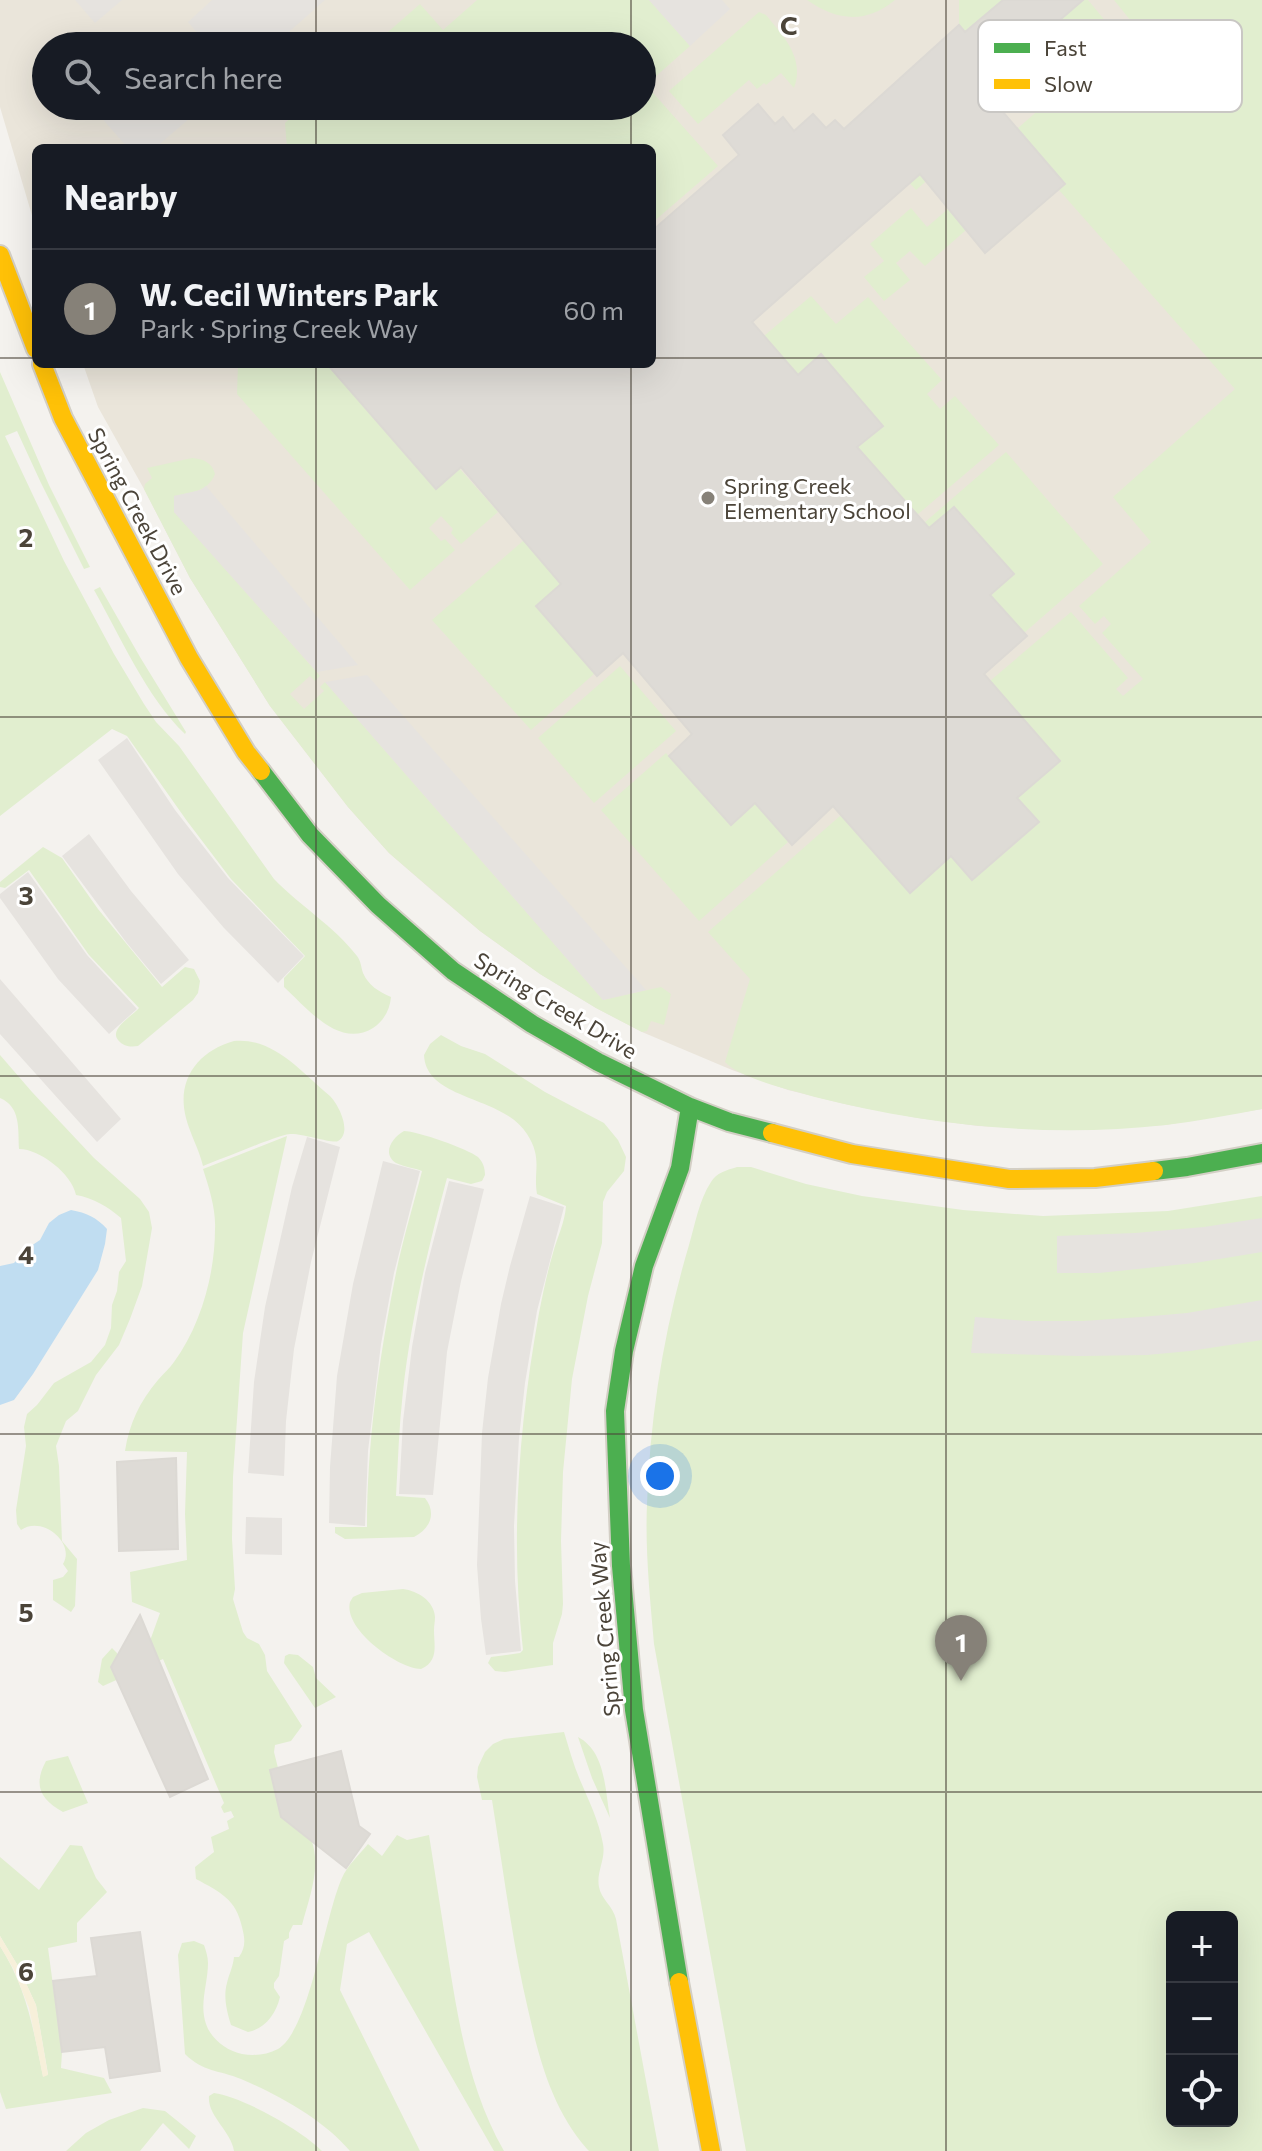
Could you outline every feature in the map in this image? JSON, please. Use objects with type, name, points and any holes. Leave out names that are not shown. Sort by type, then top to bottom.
[{"type":"street","points":[[0,255],[32,339]]},
{"type":"street","name":"Spring Creek Drive","points":[[44,368],[63,418],[189,658],[246,752],[310,835],[378,905],[453,971],[532,1024],[585,1055],[690,1107],[729,1122],[852,1154],[1009,1179],[1095,1178],[1187,1167],[1262,1153]]},
{"type":"street","name":"Spring Creek Way","points":[[690,1107],[680,1168],[644,1266],[624,1351],[615,1411],[616,1462],[621,1566],[634,1710],[673,1951],[711,2151]]},
{"type":"shaded area","points":[[0,0],[1262,0],[1262,1109],[1165,1125],[1101,1129],[978,1126],[849,1105],[788,1090],[732,1070],[642,1032],[596,1008],[540,974],[480,931],[389,853],[348,807],[270,706],[190,578],[98,407],[84,368],[656,368],[656,144],[32,144],[32,215],[0,107]]},
{"type":"shaded area","points":[[75,0],[122,0],[95,23]]},
{"type":"shaded area","points":[[212,0],[325,0],[289,32],[196,32],[188,22]]},
{"type":"shaded area","points":[[649,0],[722,0],[730,9],[690,46]]},
{"type":"shaded area","points":[[103,120],[188,120],[160,144],[124,144]]},
{"type":"shaded area","points":[[206,486],[358,665],[317,672],[174,512],[174,496]]},
{"type":"shaded area","points":[[367,675],[646,990],[603,1000],[325,682]]},
{"type":"shaded area","points":[[127,738],[175,810],[228,878],[304,956],[278,983],[224,928],[178,874],[98,760]]},
{"type":"shaded area","points":[[89,834],[131,891],[189,960],[161,984],[62,856]]},
{"type":"shaded area","points":[[28,872],[87,955],[137,1009],[109,1034],[58,979],[0,898],[0,894]]},
{"type":"shaded area","points":[[0,979],[121,1119],[97,1142],[0,1034]]},
{"type":"shaded area","points":[[307,1137],[340,1147],[311,1262],[294,1349],[284,1476],[248,1473],[254,1382],[265,1307],[292,1187]]},
{"type":"shaded area","points":[[383,1161],[420,1171],[394,1273],[381,1344],[368,1451],[365,1526],[329,1523],[337,1376],[353,1284]]},
{"type":"shaded area","points":[[449,1181],[484,1189],[447,1352],[433,1495],[399,1494],[403,1421],[412,1347],[425,1273]]},
{"type":"shaded area","points":[[530,1196],[564,1207],[537,1311],[519,1438],[514,1526],[521,1651],[486,1655],[477,1565],[482,1433],[501,1304]]},
{"type":"shaded area","points":[[1262,1218],[1262,1252],[1099,1273],[1057,1273],[1057,1236],[1204,1227]]},
{"type":"shaded area","points":[[1262,1300],[1262,1340],[1147,1355],[971,1353],[975,1317],[1083,1321],[1187,1313]]},
{"type":"shaded area","points":[[246,1517],[282,1518],[282,1555],[245,1554]]},
{"type":"green space","points":[[477,0],[649,0],[690,46],[656,76],[656,32],[388,32],[420,4],[443,30]]},
{"type":"green space","points":[[807,0],[895,0],[873,13],[851,17],[829,12]]},
{"type":"green space","points":[[959,0],[1003,0],[983,20],[978,20],[978,46],[959,25]]},
{"type":"green space","points":[[1063,0],[1088,0],[1105,20],[1049,20]]},
{"type":"green space","points":[[1114,0],[1262,0],[1262,1109],[1166,1125],[1033,1130],[901,1115],[815,1097],[767,1083],[742,1074],[725,1062],[750,979],[708,932],[841,815],[910,893],[951,856],[973,880],[1039,823],[1017,798],[1059,761],[990,681],[1071,612],[1128,678],[1116,689],[1123,696],[1143,679],[1102,633],[1111,624],[1104,616],[1095,624],[1079,606],[1151,542],[1113,497],[1235,389],[1059,190],[1065,184],[1024,136],[987,155],[1036,112],[1242,112],[1242,20],[1130,20]]},
{"type":"green space","points":[[759,12],[766,15],[791,48],[797,67],[794,88],[781,73],[757,89],[749,80],[698,124],[669,91]]},
{"type":"green space","points":[[978,95],[978,112],[1006,112],[916,190],[903,176]]},
{"type":"green space","points":[[656,96],[718,166],[656,220],[656,144],[287,144],[285,123],[288,120],[656,120]]},
{"type":"green space","points":[[911,208],[927,227],[948,209],[966,230],[925,266],[910,251],[896,263],[910,280],[884,301],[864,277],[884,261],[870,244]]},
{"type":"green space","points":[[811,296],[836,324],[868,297],[942,380],[927,394],[940,409],[955,396],[999,445],[917,515],[857,447],[882,425],[821,354],[798,375],[764,336]]},
{"type":"green space","points":[[238,368],[330,368],[435,489],[459,468],[498,512],[461,544],[441,516],[429,528],[455,550],[410,590],[237,394]]},
{"type":"green space","points":[[0,372],[49,485],[90,567],[84,569],[17,431],[5,436],[64,561],[114,654],[156,722],[179,746],[274,879],[348,945],[358,958],[368,981],[391,997],[386,1014],[373,1028],[360,1033],[336,1030],[313,1015],[284,987],[284,978],[305,956],[231,879],[127,736],[112,729],[0,816]]},
{"type":"green space","points":[[1006,452],[1103,564],[1024,633],[990,595],[1014,574],[955,507],[929,528],[924,523]]},
{"type":"green space","points":[[192,458],[206,462],[215,474],[203,488],[174,496],[174,512],[320,676],[315,681],[310,676],[290,694],[304,709],[324,691],[320,687],[325,682],[603,1000],[661,987],[671,994],[664,1025],[651,1021],[647,1031],[642,1032],[540,974],[480,931],[389,853],[348,807],[270,706],[190,578],[144,489],[152,478],[147,468]]},
{"type":"green space","points":[[524,540],[561,584],[537,605],[595,673],[531,730],[432,620]]},
{"type":"green space","points":[[100,587],[185,734],[158,703],[135,666],[94,590]]},
{"type":"green space","points":[[620,666],[676,731],[594,803],[538,738]]},
{"type":"green space","points":[[666,753],[730,825],[755,803],[788,842],[699,921],[601,810]]},
{"type":"green space","points":[[43,847],[62,858],[98,909],[162,987],[185,967],[194,969],[200,981],[193,1000],[138,1046],[125,1045],[118,1040],[116,1031],[139,1008],[89,955],[29,870],[5,888],[0,887],[0,882]]},
{"type":"green space","points":[[441,1035],[485,1054],[545,1092],[604,1123],[618,1140],[626,1157],[624,1171],[603,1202],[602,1243],[572,1379],[563,1472],[563,1604],[553,1643],[553,1665],[505,1672],[495,1671],[488,1663],[491,1657],[523,1650],[517,1523],[526,1397],[539,1313],[566,1206],[537,1194],[535,1151],[516,1121],[451,1090],[428,1070],[424,1055],[430,1044]]},
{"type":"green space","points":[[234,1041],[262,1045],[298,1067],[337,1105],[343,1118],[342,1137],[335,1142],[287,1135],[203,1166],[186,1118],[184,1091],[200,1060]]},
{"type":"green space","points":[[0,1055],[94,1158],[140,1199],[149,1212],[152,1228],[142,1286],[119,1345],[96,1375],[78,1411],[66,1421],[56,1446],[62,1541],[77,1559],[75,1606],[71,1612],[53,1600],[53,1580],[63,1577],[68,1571],[63,1564],[66,1556],[61,1540],[47,1528],[29,1526],[21,1530],[17,1524],[16,1510],[26,1446],[24,1427],[27,1414],[54,1383],[91,1362],[105,1345],[111,1328],[119,1272],[126,1261],[121,1218],[100,1203],[76,1195],[68,1179],[54,1164],[36,1153],[19,1149],[15,1113],[0,1098]]},
{"type":"green space","points":[[404,1131],[454,1145],[478,1157],[485,1175],[482,1181],[471,1184],[447,1178],[411,1337],[402,1404],[396,1496],[425,1498],[431,1509],[430,1520],[424,1530],[414,1537],[345,1539],[335,1533],[335,1527],[367,1527],[372,1433],[384,1339],[398,1265],[422,1171],[396,1163],[389,1155],[393,1141]]},
{"type":"green space","points":[[287,1136],[243,1333],[233,1477],[233,1599],[243,1632],[259,1644],[265,1655],[267,1671],[302,1726],[291,1741],[275,1745],[274,1752],[292,1824],[311,1839],[315,1871],[302,1925],[293,1925],[289,1938],[284,1941],[279,1976],[274,1983],[280,1997],[276,2009],[265,2024],[248,2032],[231,2025],[225,1999],[234,1957],[239,1957],[244,1946],[239,1917],[226,1897],[196,1879],[195,1867],[214,1852],[211,1837],[229,1829],[227,1821],[234,1817],[231,1811],[224,1813],[221,1807],[224,1803],[163,1659],[103,1686],[98,1682],[102,1659],[112,1648],[118,1660],[142,1663],[160,1613],[132,1602],[130,1572],[187,1560],[187,1452],[125,1451],[132,1422],[152,1388],[184,1348],[205,1298],[212,1264],[215,1221],[203,1169]]},
{"type":"green space","points":[[751,1167],[806,1184],[862,1196],[963,1210],[1043,1216],[1168,1211],[1262,1196],[1262,2151],[746,2151],[654,1644],[647,1539],[651,1438],[672,1309],[703,1197],[711,1182],[722,1172]]},
{"type":"green space","points":[[403,1589],[424,1598],[434,1611],[433,1657],[421,1669],[399,1662],[374,1645],[363,1635],[350,1613],[353,1597],[362,1593]]},
{"type":"green space","points":[[298,1655],[313,1667],[316,1678],[336,1697],[315,1708],[284,1663],[285,1656]]},
{"type":"green space","points":[[564,1732],[601,1836],[604,1850],[599,1887],[616,1919],[659,2151],[587,2149],[573,2131],[553,2093],[538,2052],[528,2009],[492,1800],[482,1800],[478,1767],[485,1752],[504,1739]]},
{"type":"green space","points":[[578,1737],[594,1752],[599,1762],[610,1818],[592,1778]]},
{"type":"green space","points":[[68,1756],[88,1803],[63,1812],[44,1796],[40,1777],[46,1761]]},
{"type":"green space","points":[[397,1835],[407,1840],[429,1835],[463,2040],[483,2108],[504,2151],[494,2151],[369,1932],[347,1944],[340,1990],[420,2151],[350,2151],[314,2119],[285,2101],[241,2079],[205,2067],[185,2054],[178,1955],[182,1943],[194,1941],[204,1945],[208,1963],[204,2016],[208,2029],[216,2039],[225,2047],[242,2054],[269,2053],[278,2049],[289,2038],[308,1996],[344,1874],[368,1844],[382,1856]]},
{"type":"green space","points":[[70,1845],[82,1846],[96,1878],[107,1892],[77,1923],[77,1942],[48,1948],[62,2052],[61,2068],[104,2078],[112,2093],[6,2109],[0,2092],[0,1946],[23,1993],[43,2076],[48,2074],[36,2005],[0,1936],[0,1857],[39,1890]]},
{"type":"green space","points":[[214,2093],[271,2116],[322,2151],[234,2151],[209,2103],[209,2096]]},
{"type":"green space","points":[[143,2108],[165,2111],[196,2136],[189,2149],[163,2123],[140,2151],[66,2151],[86,2133],[109,2120]]},
{"type":"sand","points":[[0,1936],[36,2005],[48,2075],[43,2077],[29,2008],[13,1968],[0,1946]]},
{"type":"water","points":[[71,1210],[91,1216],[107,1229],[98,1270],[33,1374],[14,1400],[0,1405],[0,1266],[14,1263],[40,1240],[49,1223]]},
{"type":"building","name":"Spring Creek Elementary School","points":[[1003,0],[1083,0],[1060,20],[979,20]]},
{"type":"building","name":"Spring Creek Elementary School","points":[[978,21],[978,112],[1003,112],[1065,184],[985,253],[920,174],[752,322],[798,375],[821,354],[883,426],[857,447],[929,528],[954,507],[1014,574],[990,595],[1027,636],[984,674],[1060,761],[1017,798],[1039,822],[972,880],[951,856],[910,893],[833,806],[792,845],[755,803],[731,825],[669,756],[692,734],[623,653],[597,676],[536,606],[561,584],[461,467],[436,489],[330,368],[656,368],[656,228],[739,155],[723,135],[758,104],[775,124],[783,117],[794,131],[813,114],[826,128],[835,120],[844,129],[959,25],[965,32]]},
{"type":"building","points":[[176,1458],[178,1549],[119,1551],[117,1462]]},
{"type":"building","points":[[140,1615],[208,1779],[170,1797],[111,1667]]},
{"type":"building","points":[[341,1751],[359,1826],[370,1834],[346,1868],[281,1817],[270,1770]]},
{"type":"building","points":[[140,1932],[160,2071],[110,2078],[105,2047],[62,2052],[53,1981],[97,1976],[91,1938]]},
{"type":"traffic: fast","points":[[261,771],[310,835],[378,905],[453,971],[532,1024],[598,1062],[690,1107],[729,1122],[772,1133]]},
{"type":"traffic: fast","points":[[679,1982],[634,1710],[621,1566],[615,1411],[624,1351],[644,1266],[680,1168],[690,1107]]},
{"type":"traffic: fast","points":[[1154,1171],[1262,1153]]},
{"type":"traffic: slow","points":[[0,255],[32,339]]},
{"type":"traffic: slow","points":[[44,368],[63,418],[189,658],[246,752],[261,771]]},
{"type":"traffic: slow","points":[[772,1133],[852,1154],[1009,1179],[1095,1178],[1154,1171]]},
{"type":"traffic: slow","points":[[679,1982],[711,2151]]},
{"type":"place","name":"Spring Creek Elementary School","points":[[708,498]]},
{"type":"place","name":"W. Cecil Winters Park","points":[[961,1681]]}]
